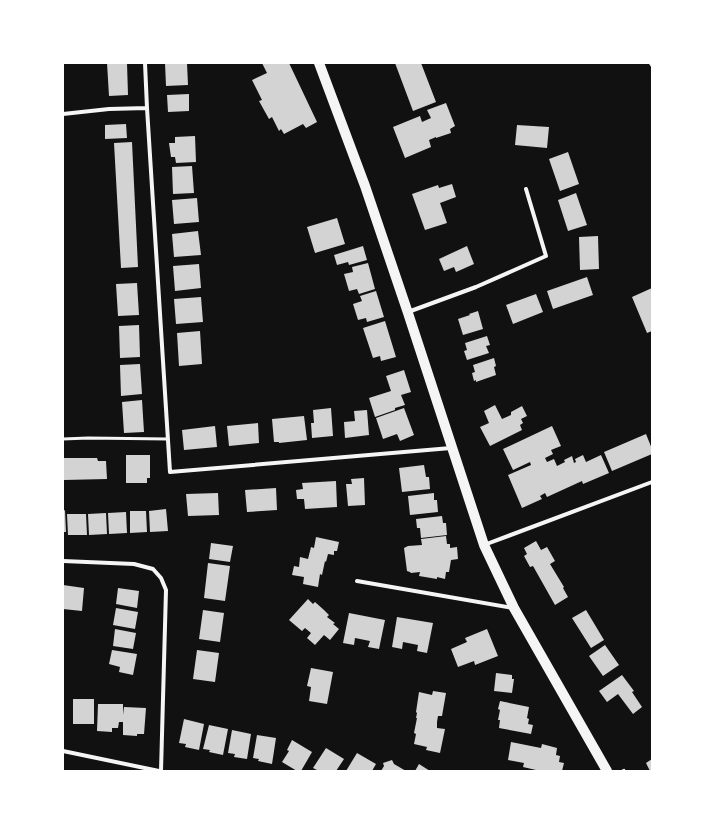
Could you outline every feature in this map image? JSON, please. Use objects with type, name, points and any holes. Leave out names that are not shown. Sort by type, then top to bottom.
[{"type":"main road","points":[[319,63],[365,186],[484,545],[514,608],[607,771]]},
{"type":"street","points":[[146,63],[147,108],[170,472],[452,448]]},
{"type":"street","points":[[63,114],[89,110],[147,108]]},
{"type":"street","points":[[408,313],[476,287],[546,256],[526,189]]},
{"type":"street","points":[[484,545],[652,482]]},
{"type":"street","points":[[63,561],[134,564],[153,569],[161,578],[166,590],[160,771],[63,751]]},
{"type":"street","points":[[357,581],[514,608]]},
{"type":"lane","points":[[63,439],[168,439]]},
{"type":"building","points":[[107,63],[127,63],[128,95],[109,96]]},
{"type":"building","points":[[165,63],[187,63],[188,85],[166,86]]},
{"type":"building","points":[[262,63],[289,63],[317,122],[306,128],[303,124],[284,134],[281,129],[279,131],[272,117],[269,119],[259,101],[262,100],[252,80],[267,73]]},
{"type":"building","points":[[395,63],[421,63],[436,102],[413,111]]},
{"type":"building","points":[[189,94],[189,111],[168,112],[167,95]]},
{"type":"building","points":[[446,103],[455,126],[450,129],[451,133],[429,140],[431,147],[405,158],[393,127],[420,116],[422,122],[431,118],[427,110]]},
{"type":"building","points":[[126,124],[127,138],[105,139],[105,125]]},
{"type":"building","points":[[517,125],[549,127],[547,148],[515,145]]},
{"type":"building","points":[[195,136],[196,162],[176,163],[175,157],[171,157],[169,143],[175,143],[175,137]]},
{"type":"building","points":[[132,142],[138,267],[121,268],[114,143]]},
{"type":"building","points":[[568,152],[579,184],[560,191],[549,159]]},
{"type":"building","points":[[192,166],[194,193],[173,194],[172,167]]},
{"type":"building","points":[[452,184],[456,197],[440,203],[447,223],[425,230],[412,194],[438,185],[439,188]]},
{"type":"building","points":[[576,193],[587,225],[568,231],[558,200]]},
{"type":"building","points":[[197,198],[199,222],[174,224],[172,200]]},
{"type":"building","points":[[337,218],[345,244],[315,253],[307,227]]},
{"type":"building","points":[[198,231],[201,255],[174,257],[172,234]]},
{"type":"building","points":[[598,236],[599,269],[580,270],[579,237]]},
{"type":"building","points":[[363,246],[367,260],[349,265],[348,262],[337,265],[334,255]]},
{"type":"building","points":[[467,246],[474,264],[456,272],[454,267],[444,271],[439,259]]},
{"type":"building","points":[[368,263],[375,289],[359,294],[357,289],[349,291],[344,274],[353,272],[352,267]]},
{"type":"building","points":[[199,264],[201,288],[175,291],[173,266]]},
{"type":"building","points":[[587,277],[593,295],[553,309],[547,291]]},
{"type":"building","points":[[137,283],[139,315],[118,316],[116,284]]},
{"type":"building","points":[[652,288],[652,331],[647,333],[632,297]]},
{"type":"building","points":[[376,291],[384,317],[367,322],[366,318],[358,320],[353,304],[362,301],[360,296]]},
{"type":"building","points":[[536,294],[543,312],[513,324],[506,305]]},
{"type":"building","points":[[201,297],[203,322],[176,324],[174,299]]},
{"type":"building","points":[[478,311],[483,329],[463,335],[458,319]]},
{"type":"building","points":[[385,321],[396,357],[381,361],[380,356],[373,358],[363,328]]},
{"type":"building","points":[[139,325],[140,357],[120,358],[119,326]]},
{"type":"building","points":[[200,331],[202,364],[179,366],[177,333]]},
{"type":"building","points":[[487,336],[490,345],[486,346],[489,353],[467,360],[464,351],[467,350],[465,343]]},
{"type":"building","points":[[494,358],[496,375],[476,382],[476,380],[474,381],[472,373],[475,372],[473,365]]},
{"type":"building","points":[[140,364],[142,394],[121,396],[120,365]]},
{"type":"building","points":[[404,370],[411,392],[401,395],[405,405],[375,417],[369,398],[391,391],[386,376]]},
{"type":"building","points":[[142,400],[144,432],[124,433],[122,402]]},
{"type":"building","points":[[495,405],[502,419],[511,415],[511,412],[522,406],[527,416],[521,419],[523,423],[520,425],[522,430],[490,446],[480,427],[489,423],[484,411]]},
{"type":"building","points":[[331,408],[333,436],[312,438],[311,423],[314,423],[313,410]]},
{"type":"building","points":[[404,408],[414,435],[400,441],[397,434],[383,439],[376,418]]},
{"type":"building","points":[[367,410],[369,435],[345,438],[344,422],[355,421],[354,411]]},
{"type":"building","points":[[304,416],[307,440],[279,443],[274,442],[272,419]]},
{"type":"building","points":[[258,423],[259,443],[229,446],[227,426]]},
{"type":"building","points":[[215,426],[217,447],[184,450],[182,430]]},
{"type":"building","points":[[552,426],[561,446],[551,450],[553,454],[545,458],[547,462],[554,459],[557,466],[572,456],[574,463],[576,462],[575,459],[583,455],[586,462],[601,455],[609,473],[583,484],[582,481],[547,497],[545,493],[540,496],[542,499],[522,508],[508,475],[531,465],[530,462],[513,470],[503,449]]},
{"type":"building","points":[[646,434],[652,449],[652,454],[612,471],[604,452]]},
{"type":"building","points":[[126,455],[150,455],[150,478],[147,478],[147,483],[126,483]]},
{"type":"building","points":[[63,458],[97,458],[98,461],[106,461],[107,479],[64,480]]},
{"type":"building","points":[[424,465],[426,477],[429,477],[430,489],[402,492],[399,468]]},
{"type":"building","points":[[364,478],[365,505],[348,506],[346,484],[352,484],[351,479]]},
{"type":"building","points":[[336,481],[337,507],[305,509],[304,499],[297,499],[296,490],[303,489],[302,483]]},
{"type":"building","points":[[276,488],[277,510],[247,512],[245,490]]},
{"type":"building","points":[[218,493],[219,515],[188,516],[186,494]]},
{"type":"building","points":[[434,493],[434,500],[437,500],[438,512],[410,515],[408,496]]},
{"type":"building","points":[[166,509],[168,531],[150,532],[149,511]]},
{"type":"building","points":[[65,510],[66,532],[63,532],[63,511]]},
{"type":"building","points":[[130,511],[146,511],[147,532],[130,533]]},
{"type":"building","points":[[126,512],[127,533],[109,534],[108,513]]},
{"type":"building","points":[[106,513],[107,534],[89,535],[88,514]]},
{"type":"building","points":[[67,514],[86,514],[87,535],[68,535]]},
{"type":"building","points":[[442,516],[443,523],[446,523],[447,535],[421,538],[420,528],[417,528],[416,519]]},
{"type":"building","points":[[446,536],[447,544],[450,544],[450,548],[457,547],[458,559],[451,560],[449,572],[446,572],[445,579],[419,576],[420,572],[411,573],[407,571],[404,548],[408,546],[422,545],[421,539]]},
{"type":"building","points":[[316,537],[339,542],[337,551],[334,551],[334,555],[328,554],[322,575],[320,574],[318,587],[303,584],[304,577],[292,575],[294,566],[299,567],[300,557],[308,559],[311,547],[314,548]]},
{"type":"building","points":[[536,541],[541,550],[547,547],[555,561],[550,564],[564,587],[563,588],[568,597],[555,605],[533,566],[530,567],[524,556],[527,554],[524,548]]},
{"type":"building","points":[[211,543],[233,546],[230,562],[209,559]]},
{"type":"building","points":[[208,563],[230,566],[225,601],[204,598]]},
{"type":"building","points":[[63,585],[84,588],[82,611],[63,609]]},
{"type":"building","points":[[118,588],[139,591],[137,608],[116,604]]},
{"type":"building","points":[[308,599],[313,604],[315,602],[324,610],[329,615],[327,617],[335,623],[333,624],[339,629],[330,640],[324,635],[315,645],[307,638],[311,633],[305,628],[302,631],[289,620]]},
{"type":"building","points":[[116,608],[138,612],[135,629],[113,625]]},
{"type":"building","points":[[203,610],[224,613],[220,642],[199,639]]},
{"type":"building","points":[[586,610],[604,640],[591,648],[572,618]]},
{"type":"building","points":[[349,613],[385,620],[379,649],[368,647],[370,641],[355,638],[354,645],[343,643]]},
{"type":"building","points":[[397,617],[433,623],[427,653],[417,651],[418,645],[403,642],[402,649],[392,647]]},
{"type":"building","points":[[115,629],[136,633],[133,649],[113,646]]},
{"type":"building","points":[[487,629],[498,656],[475,665],[474,661],[458,667],[451,649],[467,642],[465,638]]},
{"type":"building","points":[[605,645],[619,665],[603,676],[589,656]]},
{"type":"building","points":[[112,650],[137,654],[133,675],[119,672],[120,667],[109,664]]},
{"type":"building","points":[[197,650],[219,653],[215,682],[193,679]]},
{"type":"building","points":[[311,668],[333,672],[327,704],[309,701],[311,687],[307,686]]},
{"type":"building","points":[[496,673],[512,675],[512,679],[514,679],[512,693],[494,691]]},
{"type":"building","points":[[622,675],[634,691],[632,692],[642,707],[633,714],[618,694],[607,702],[599,691]]},
{"type":"building","points":[[433,691],[446,693],[442,716],[438,716],[437,722],[437,728],[445,729],[440,753],[426,750],[427,747],[414,744],[419,692],[432,695]]},
{"type":"building","points":[[73,699],[94,699],[94,724],[73,724]]},
{"type":"building","points":[[500,701],[529,707],[527,718],[529,719],[528,724],[533,725],[531,734],[499,728],[500,720],[498,720],[500,710],[498,709]]},
{"type":"building","points":[[98,704],[123,704],[123,715],[124,707],[146,708],[144,734],[137,734],[137,736],[123,735],[123,722],[119,722],[118,728],[112,728],[112,732],[97,731]]},
{"type":"building","points":[[184,719],[204,724],[199,750],[185,747],[186,744],[179,743]]},
{"type":"building","points":[[209,725],[228,729],[223,755],[203,749]]},
{"type":"building","points":[[232,730],[251,734],[247,759],[234,757],[235,754],[228,753]]},
{"type":"building","points":[[257,735],[276,738],[272,764],[258,761],[259,759],[253,758]]},
{"type":"building","points":[[292,740],[312,752],[301,771],[297,771],[282,762],[289,751],[287,750]]},
{"type":"building","points":[[511,742],[541,748],[542,744],[557,748],[556,755],[560,756],[559,762],[564,763],[562,771],[535,771],[536,770],[523,767],[524,763],[508,760]]},
{"type":"building","points":[[326,748],[344,759],[336,771],[319,771],[313,768]]},
{"type":"building","points":[[357,753],[376,764],[372,771],[346,771]]},
{"type":"building","points":[[652,759],[652,771],[650,771],[646,763]]},
{"type":"building","points":[[392,760],[394,764],[406,771],[381,771],[384,766],[383,763]]},
{"type":"building","points":[[419,764],[430,771],[415,771]]}]
